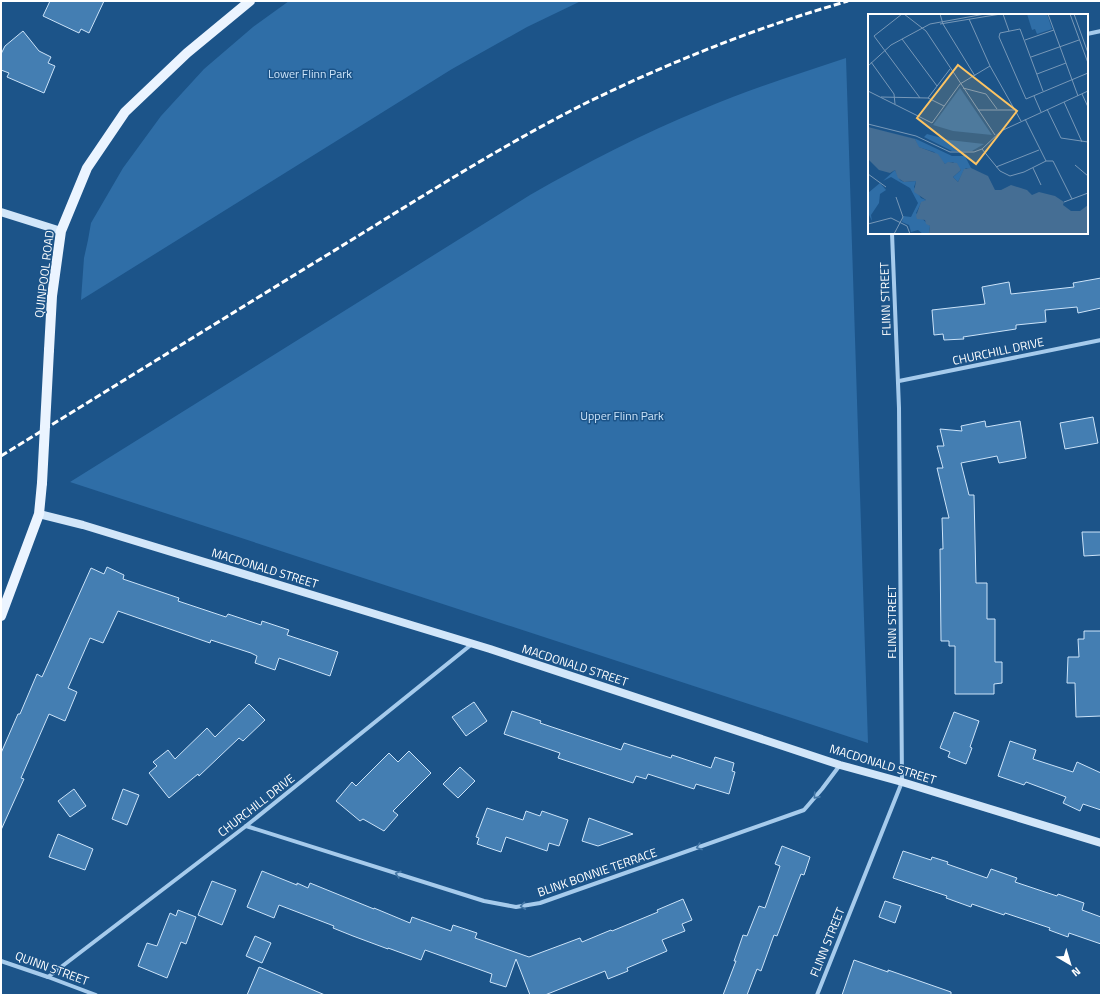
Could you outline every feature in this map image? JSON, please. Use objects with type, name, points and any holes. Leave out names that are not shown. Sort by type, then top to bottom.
[{"type":"main road","name":"QUINPOOL ROAD","points":[[1,616],[39,514],[52,296],[61,231],[87,168],[125,112],[187,53],[250,1]]},
{"type":"street","points":[[1088,34],[1101,31]]},
{"type":"street","points":[[1,212],[61,231]]},
{"type":"street","name":"FLINN STREET","points":[[817,995],[902,782],[899,381],[892,234]]},
{"type":"street","name":"CHURCHILL DRIVE","points":[[899,381],[1101,340]]},
{"type":"street","name":"MACDONALD STREET","points":[[39,514],[83,525],[472,644],[840,765],[902,782],[1101,843]]},
{"type":"street","name":"CHURCHILL DRIVE","points":[[48,977],[246,826],[472,644]]},
{"type":"street","name":"BLINK BONNIE TERRACE","points":[[246,826],[484,901],[516,907],[540,903],[804,810],[822,790],[840,765]]},
{"type":"street","name":"QUINN STREET","points":[[1,961],[96,995]]},
{"type":"green space","name":"Lower Flinn Park","points":[[289,1],[581,1],[527,27],[452,69],[81,300],[84,258],[91,223],[123,168],[161,116],[204,69],[253,27]]},
{"type":"green space","name":"Upper Flinn Park","points":[[846,58],[868,743],[70,482],[530,195],[572,171],[637,138],[681,118],[756,88]]},
{"type":"building","points":[[50,1],[104,1],[89,33],[81,29],[79,33],[43,16]]},
{"type":"building","points":[[23,31],[39,51],[51,57],[48,63],[55,66],[44,93],[7,77],[9,73],[1,70],[1,54],[5,46]]},
{"type":"building","points":[[1101,278],[1101,308],[1078,313],[1077,307],[1045,310],[1046,322],[1016,325],[1016,329],[963,337],[964,339],[944,340],[943,334],[934,335],[932,310],[985,304],[982,287],[1009,282],[1011,294],[1074,287],[1073,283]]},
{"type":"building","points":[[1093,417],[1098,443],[1065,449],[1060,423]]},
{"type":"building","points":[[985,421],[986,427],[1020,421],[1026,458],[999,463],[997,456],[961,463],[969,495],[974,495],[976,583],[987,583],[987,619],[995,619],[995,662],[1002,662],[1002,683],[994,684],[994,694],[955,694],[955,646],[949,646],[949,641],[941,641],[940,549],[943,549],[942,518],[949,518],[937,468],[943,468],[937,446],[944,446],[940,429],[962,431],[961,426]]},
{"type":"building","points":[[1082,532],[1101,532],[1101,555],[1084,556]]},
{"type":"building","points":[[107,567],[124,575],[123,579],[179,598],[178,601],[226,617],[228,614],[261,625],[262,621],[289,630],[287,635],[338,652],[330,676],[279,658],[275,670],[255,663],[257,656],[251,653],[211,640],[210,643],[118,611],[103,643],[90,638],[68,688],[77,692],[65,721],[49,714],[21,778],[24,779],[1,830],[1,753],[37,674],[42,677],[91,568],[104,574]]},
{"type":"building","points":[[1084,631],[1101,631],[1101,716],[1076,717],[1075,683],[1067,683],[1068,657],[1079,657],[1078,639],[1084,639]]},
{"type":"building","points":[[474,702],[487,721],[466,736],[452,717]]},
{"type":"building","points":[[249,704],[265,720],[243,741],[239,738],[199,776],[198,774],[169,798],[149,773],[157,766],[153,762],[168,750],[175,759],[207,728],[215,737]]},
{"type":"building","points":[[512,711],[541,721],[540,723],[621,750],[624,743],[671,758],[672,755],[711,768],[715,757],[734,763],[732,771],[735,772],[729,794],[696,784],[694,789],[648,774],[646,779],[636,776],[633,783],[558,758],[560,753],[504,734]]},
{"type":"building","points":[[954,712],[979,721],[966,764],[948,757],[950,752],[940,748]]},
{"type":"building","points":[[1010,741],[1036,750],[1033,759],[1073,772],[1077,762],[1101,773],[1101,810],[1083,804],[1080,811],[1063,803],[1066,797],[1026,782],[1024,785],[998,776]]},
{"type":"building","points":[[409,751],[431,773],[393,811],[398,815],[384,831],[363,819],[360,821],[336,801],[352,782],[356,786],[389,753],[398,762]]},
{"type":"building","points":[[460,767],[475,781],[458,798],[443,784]]},
{"type":"building","points":[[74,789],[86,806],[70,817],[58,801]]},
{"type":"building","points":[[123,789],[139,795],[127,825],[112,819]]},
{"type":"building","points":[[487,808],[523,820],[526,811],[540,816],[542,811],[568,820],[559,846],[549,843],[547,851],[506,837],[501,852],[477,844],[479,838],[476,837]]},
{"type":"building","points":[[589,818],[633,834],[598,846],[582,841]]},
{"type":"building","points":[[58,834],[93,849],[85,870],[49,857]]},
{"type":"building","points":[[782,846],[810,857],[804,875],[801,874],[777,936],[774,935],[761,971],[757,969],[747,995],[723,995],[736,961],[734,961],[743,935],[747,936],[759,906],[765,908],[780,866],[775,864]]},
{"type":"building","points":[[903,851],[931,860],[932,857],[948,862],[947,864],[987,878],[991,869],[1017,878],[1015,882],[1084,903],[1082,910],[1101,917],[1101,944],[1069,933],[1068,937],[1049,930],[1050,928],[1005,913],[1004,915],[972,904],[971,907],[946,898],[947,896],[893,878]]},
{"type":"building","points":[[262,871],[308,888],[310,883],[410,923],[412,917],[451,931],[453,925],[477,933],[475,938],[529,957],[580,938],[582,942],[611,930],[612,931],[658,912],[657,910],[683,899],[692,920],[682,924],[685,931],[662,940],[667,951],[627,968],[628,971],[608,979],[605,971],[545,995],[530,995],[516,959],[506,987],[490,982],[492,974],[425,950],[421,960],[353,936],[333,928],[334,926],[279,905],[274,918],[247,907]]},
{"type":"building","points":[[212,881],[236,890],[222,925],[198,915]]},
{"type":"building","points":[[885,901],[901,906],[895,923],[879,917]]},
{"type":"building","points":[[178,910],[196,917],[186,944],[181,942],[167,978],[138,966],[147,943],[157,946],[170,913],[176,916]]},
{"type":"building","points":[[255,936],[271,943],[262,963],[246,956]]},
{"type":"building","points":[[854,960],[951,992],[951,995],[842,995]]},
{"type":"building","points":[[259,967],[325,995],[247,995]]},
{"type":"railway","points":[[1,456],[487,157],[553,120],[650,73],[715,46],[781,22],[848,1]]}]
